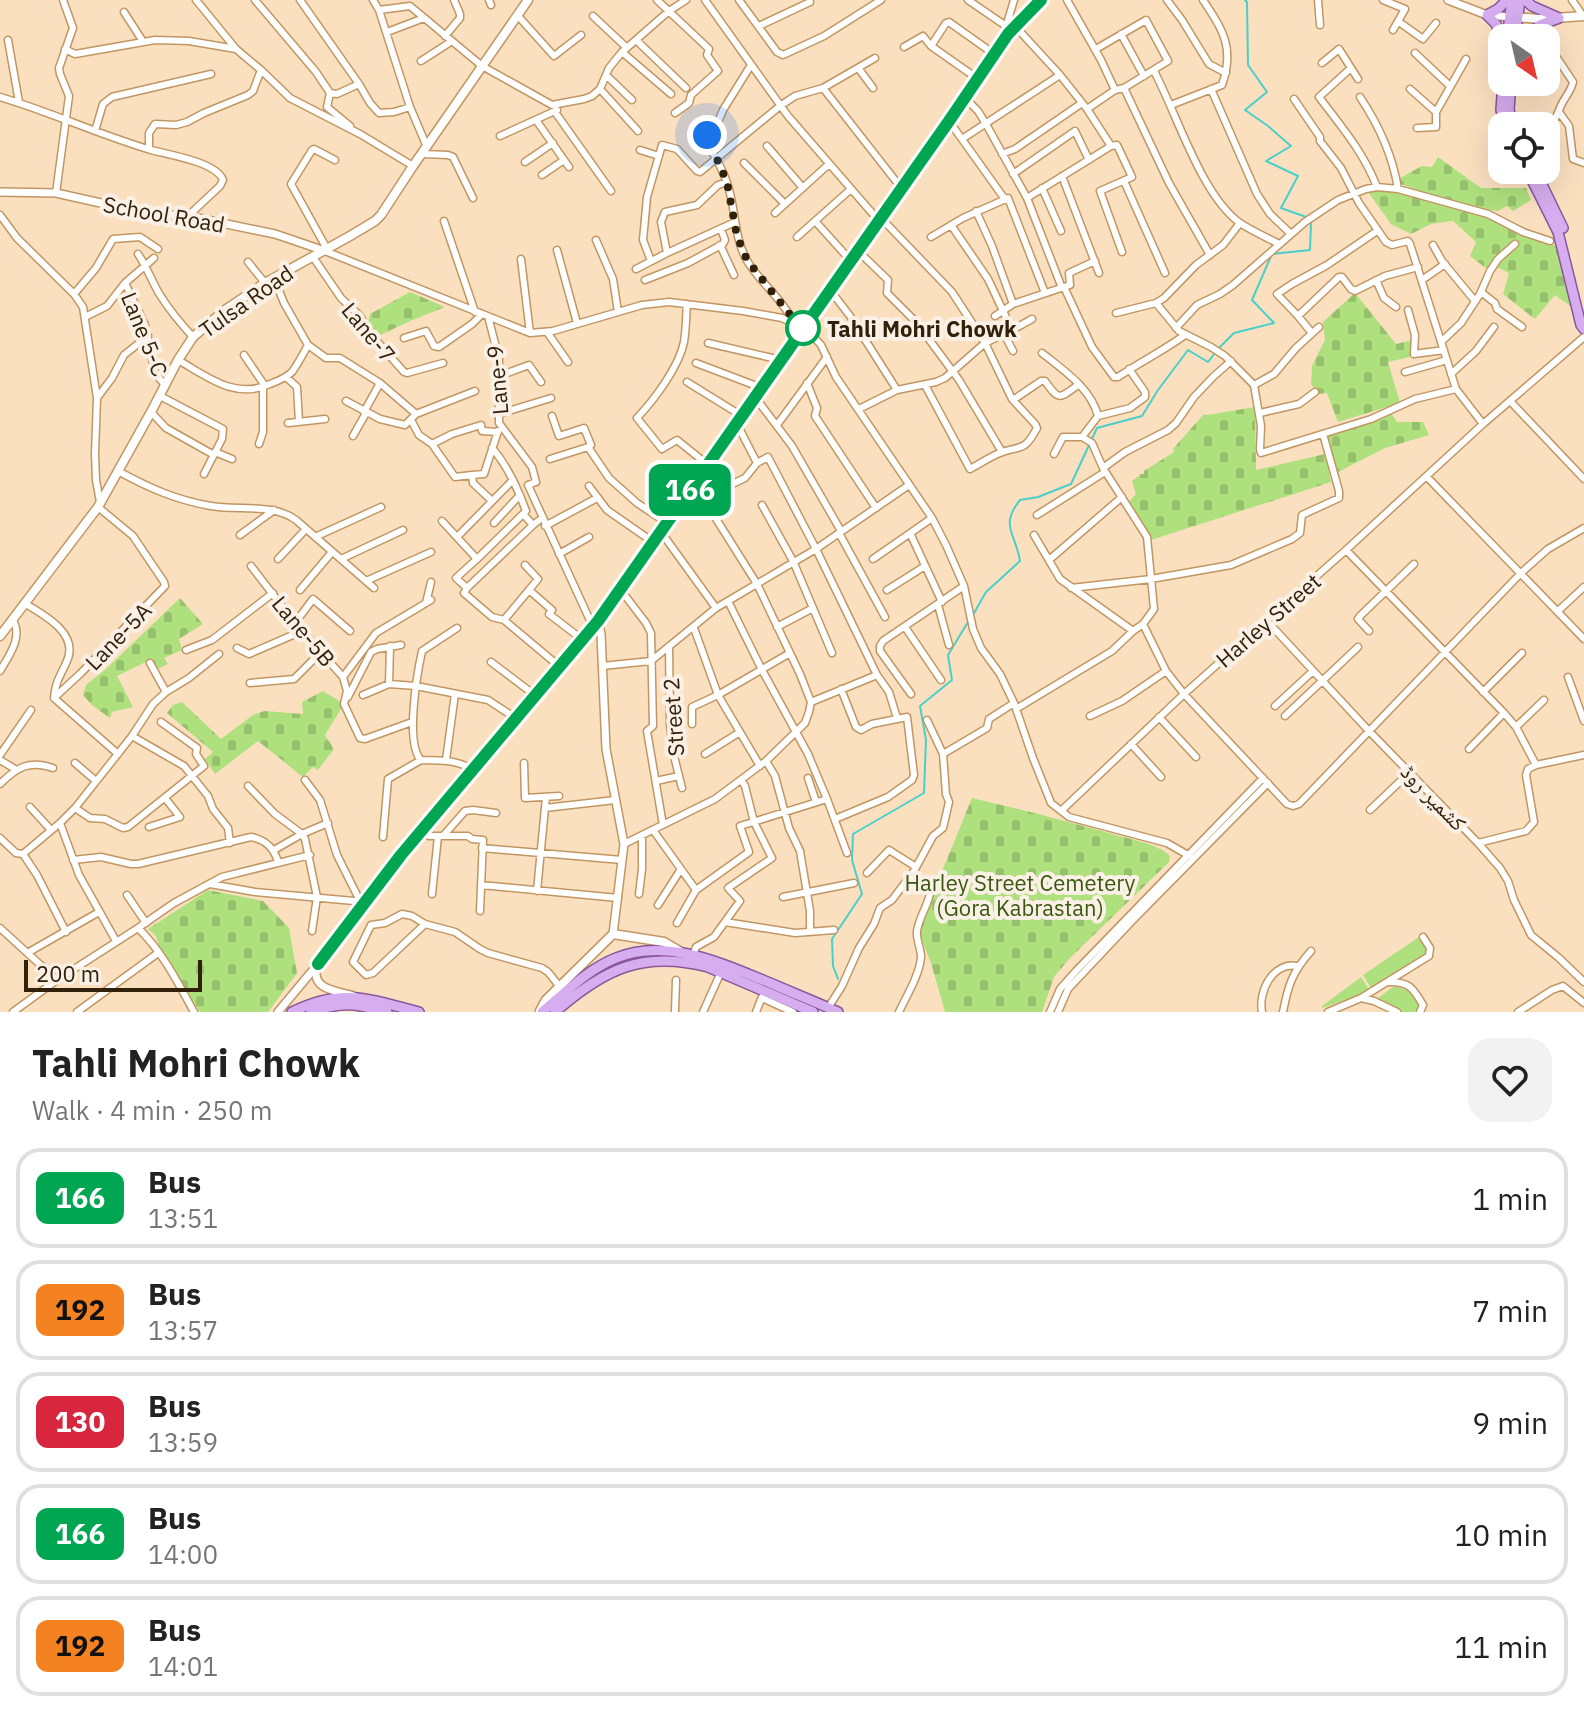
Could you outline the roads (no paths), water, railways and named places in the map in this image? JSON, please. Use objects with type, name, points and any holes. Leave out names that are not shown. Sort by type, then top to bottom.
[{"type":"main road","name":"Tulsa Road","points":[[0,636],[99,504],[193,337],[225,310],[269,281],[381,215],[528,0]]},
{"type":"main road","points":[[1496,24],[1487,15],[1510,0],[1514,24]]},
{"type":"main road","points":[[1512,24],[1522,0],[1559,18]]},
{"type":"main road","points":[[1514,17],[1583,16]]},
{"type":"main road","points":[[1543,24],[1559,18]]},
{"type":"main road","points":[[1534,184],[1556,226],[1584,329]]},
{"type":"main road","points":[[1542,184],[1563,226],[1584,313]]},
{"type":"main road","points":[[550,1011],[546,1000],[613,934],[664,942],[681,952]]},
{"type":"main road","points":[[550,1011],[588,974],[619,956],[645,951],[681,952],[722,964],[838,1012]]},
{"type":"main road","points":[[550,1011],[601,977],[625,966],[651,961],[678,961],[721,972],[762,994],[813,1012]]},
{"type":"main road","points":[[292,1012],[332,997],[361,998],[419,1012]]},
{"type":"main road","points":[[311,1012],[354,1004],[387,1012]]},
{"type":"street","points":[[56,193],[69,96],[59,68],[73,28],[63,0]]},
{"type":"street","points":[[196,0],[236,49],[290,98],[413,166]]},
{"type":"street","points":[[255,0],[330,93],[337,94],[359,84]]},
{"type":"street","points":[[300,0],[379,113],[410,107]]},
{"type":"street","points":[[373,0],[387,32],[424,150],[453,157],[473,198]]},
{"type":"street","points":[[445,36],[460,18],[454,0]]},
{"type":"street","points":[[657,0],[709,49],[707,55],[718,71],[691,95],[689,103],[675,113]]},
{"type":"street","points":[[379,10],[410,6],[482,66],[552,105],[592,96],[600,89],[609,68],[625,50],[686,0]]},
{"type":"street","points":[[705,0],[780,106],[829,164],[952,292],[985,343],[1013,400],[1037,428],[1026,445],[1018,450],[1002,452],[970,469],[925,385]]},
{"type":"street","points":[[739,0],[777,52],[783,55],[824,36],[881,0]]},
{"type":"street","points":[[968,0],[1009,29],[1060,75],[1111,146]]},
{"type":"street","points":[[1009,29],[1014,0]]},
{"type":"street","points":[[278,1012],[318,964],[362,901],[596,624],[781,360],[798,326],[851,261],[978,79],[1009,29],[1041,0]]},
{"type":"street","points":[[1067,0],[1096,49],[1115,90]]},
{"type":"street","points":[[1167,0],[1209,64],[1226,73]]},
{"type":"street","points":[[1171,105],[1222,85],[1226,73],[1225,37],[1203,0]]},
{"type":"street","points":[[1318,0],[1320,25]]},
{"type":"street","points":[[1383,0],[1405,9],[1393,30]]},
{"type":"street","points":[[1448,0],[1487,15],[1514,17]]},
{"type":"street","points":[[1572,0],[1583,16]]},
{"type":"street","points":[[759,26],[810,2]]},
{"type":"street","points":[[124,12],[142,40]]},
{"type":"street","points":[[518,16],[554,56],[581,35]]},
{"type":"street","points":[[593,16],[671,94]]},
{"type":"street","points":[[387,32],[424,18]]},
{"type":"street","points":[[1002,154],[1168,61],[1145,20],[1096,49]]},
{"type":"street","points":[[931,46],[949,22],[994,54]]},
{"type":"street","points":[[1399,22],[1423,39],[1436,23]]},
{"type":"street","points":[[1121,34],[1144,76]]},
{"type":"street","points":[[904,47],[923,36],[931,46],[978,79]]},
{"type":"street","points":[[8,40],[19,102]]},
{"type":"street","points":[[65,49],[75,54],[142,40],[189,41],[236,49]]},
{"type":"street","points":[[636,40],[686,88]]},
{"type":"street","points":[[421,61],[452,41]]},
{"type":"street","points":[[1322,63],[1339,49],[1358,79]]},
{"type":"street","points":[[1415,53],[1450,86]]},
{"type":"street","points":[[651,261],[644,246],[647,197],[662,145],[677,149],[700,172],[795,96],[823,88],[875,58]]},
{"type":"street","points":[[1417,128],[1436,127],[1436,112],[1466,59]]},
{"type":"street","points":[[1559,112],[1573,87],[1560,62]]},
{"type":"street","points":[[751,65],[706,141],[727,182],[737,236],[747,260],[798,326]]},
{"type":"street","points":[[1351,68],[1319,97],[1369,165],[1377,187]]},
{"type":"street","points":[[859,69],[873,88]]},
{"type":"street","points":[[149,149],[149,133],[155,124],[187,122],[248,95],[253,91],[261,70]]},
{"type":"street","points":[[1154,71],[1215,196],[1240,223],[1279,244]]},
{"type":"street","points":[[95,131],[103,104],[112,97],[211,74]]},
{"type":"street","points":[[606,75],[632,100]]},
{"type":"street","points":[[962,139],[1060,75]]},
{"type":"street","points":[[823,88],[902,189]]},
{"type":"street","points":[[1124,88],[1169,183],[1210,255]]},
{"type":"street","points":[[600,89],[638,131]]},
{"type":"street","points":[[1211,89],[1257,194],[1270,214],[1291,234]]},
{"type":"street","points":[[1410,89],[1436,112]]},
{"type":"street","points":[[330,93],[327,107],[360,134]]},
{"type":"street","points":[[0,97],[210,167],[223,180],[188,216]]},
{"type":"street","points":[[1360,97],[1383,141],[1398,189]]},
{"type":"street","points":[[965,98],[978,111],[1027,198],[1063,288],[1092,347],[1112,374],[1118,377],[1185,335]]},
{"type":"street","points":[[1294,99],[1341,168],[1377,231],[1392,245],[1408,241],[1456,389],[1483,424]]},
{"type":"street","points":[[500,136],[555,112],[561,104]]},
{"type":"street","points":[[555,112],[611,191]]},
{"type":"street","points":[[1560,113],[1569,126],[1573,159],[1584,163]]},
{"type":"street","points":[[536,120],[569,167]]},
{"type":"street","points":[[949,121],[1004,198],[1008,198],[1045,293]]},
{"type":"street","points":[[1013,174],[1075,131],[1089,160]]},
{"type":"street","points":[[525,162],[553,143]]},
{"type":"street","points":[[1027,198],[1117,145],[1132,177],[1100,191],[1122,252]]},
{"type":"street","points":[[767,146],[803,188]]},
{"type":"street","points":[[335,160],[312,150],[291,184],[326,250],[530,333],[547,332],[618,312],[669,302],[756,313],[782,318],[798,326],[821,345],[836,377],[932,518],[964,586],[973,629],[1015,706],[1051,803],[1069,817],[1167,843],[1190,856]]},
{"type":"street","points":[[640,150],[659,156]]},
{"type":"street","points":[[542,175],[564,160]]},
{"type":"street","points":[[744,163],[785,204]]},
{"type":"street","points":[[775,213],[829,164]]},
{"type":"street","points":[[1062,176],[1099,273]]},
{"type":"street","points":[[1124,181],[1165,273]]},
{"type":"street","points":[[667,253],[661,222],[663,213],[697,205],[718,185],[727,182]]},
{"type":"street","points":[[1176,328],[1197,305],[1233,285],[1305,222],[1338,200],[1377,187],[1398,189],[1488,214],[1523,232],[1550,241]]},
{"type":"street","points":[[1042,188],[1061,231]]},
{"type":"street","points":[[797,237],[851,189]]},
{"type":"street","name":"School Road","points":[[0,192],[56,193],[150,214],[188,216],[275,234],[326,250]]},
{"type":"street","points":[[931,237],[1004,198]]},
{"type":"street","points":[[976,211],[1013,304]]},
{"type":"street","points":[[0,215],[17,238],[74,294],[83,307],[97,398],[95,454],[99,504]]},
{"type":"street","name":"Lane-9","points":[[444,221],[499,359],[499,423],[532,467],[536,482],[528,485],[544,522]]},
{"type":"street","points":[[815,221],[851,261]]},
{"type":"street","points":[[636,269],[735,222]]},
{"type":"street","points":[[1116,313],[1156,303],[1196,265],[1223,245],[1240,223]]},
{"type":"street","points":[[951,225],[988,279],[1012,330]]},
{"type":"street","points":[[645,280],[688,263],[720,245],[725,240],[721,229]]},
{"type":"street","points":[[1311,332],[1277,294],[1377,231]]},
{"type":"street","points":[[74,294],[96,268],[113,239],[140,237],[158,249]]},
{"type":"street","points":[[596,240],[613,279],[618,312]]},
{"type":"street","points":[[1408,310],[1415,335],[1414,354],[1443,346],[1481,292],[1498,259],[1515,244]]},
{"type":"street","points":[[720,245],[734,275]]},
{"type":"street","points":[[1433,245],[1475,301]]},
{"type":"street","points":[[557,250],[577,323]]},
{"type":"street","points":[[858,251],[888,280],[887,293],[917,323],[953,372],[1002,452]]},
{"type":"street","points":[[138,254],[158,292],[193,337]]},
{"type":"street","name":"Lane-7","points":[[313,257],[341,298],[359,315],[404,372],[443,363]]},
{"type":"street","points":[[85,317],[107,306],[125,283],[154,258]]},
{"type":"street","points":[[521,259],[530,333]]},
{"type":"street","points":[[995,316],[1013,304],[1070,285],[1069,273],[1095,261]]},
{"type":"street","points":[[248,262],[269,281],[308,345],[326,358],[340,358],[380,383],[414,417],[419,435],[432,444],[455,477],[484,474],[499,423]]},
{"type":"street","points":[[1422,280],[1445,264]]},
{"type":"street","points":[[1298,316],[1339,277],[1353,291],[1418,267]]},
{"type":"street","points":[[1376,280],[1384,298],[1396,307]]},
{"type":"street","name":"Lane 5-C","points":[[125,283],[145,325],[155,373],[165,385]]},
{"type":"street","points":[[830,290],[897,390]]},
{"type":"street","points":[[1481,292],[1495,303],[1497,309],[1522,327]]},
{"type":"street","points":[[1156,303],[1176,328],[1228,359],[1254,385],[1260,413],[1261,453],[1387,413],[1415,399],[1456,389]]},
{"type":"street","points":[[687,304],[684,341],[678,362],[637,418],[662,449],[677,440],[708,465]]},
{"type":"street","points":[[404,338],[426,331],[434,346],[439,347],[482,314]]},
{"type":"street","points":[[859,409],[897,390],[936,382],[953,372],[985,343],[1032,319]]},
{"type":"street","points":[[1254,385],[1274,374],[1319,327]]},
{"type":"street","points":[[1451,374],[1476,351],[1494,327]]},
{"type":"street","points":[[547,332],[568,362]]},
{"type":"street","points":[[1004,334],[1013,351]]},
{"type":"street","points":[[97,398],[124,355],[148,336]]},
{"type":"street","name":"Harley Street","points":[[1061,811],[1184,694],[1584,337]]},
{"type":"street","points":[[708,343],[781,360]]},
{"type":"street","points":[[178,360],[217,382],[238,391],[249,391],[286,377],[308,345]]},
{"type":"street","points":[[1042,353],[1067,371],[1088,395],[1098,416]]},
{"type":"street","points":[[244,355],[264,387],[263,432],[259,444]]},
{"type":"street","points":[[777,425],[827,357]]},
{"type":"street","points":[[1037,515],[1104,470],[1125,452],[1168,430],[1228,359]]},
{"type":"street","points":[[1405,372],[1447,360]]},
{"type":"street","points":[[696,363],[762,388]]},
{"type":"street","points":[[499,376],[529,365],[541,382]]},
{"type":"street","points":[[1098,416],[1130,408],[1145,397],[1145,392],[1129,369]]},
{"type":"street","points":[[286,377],[297,387],[299,422]]},
{"type":"street","points":[[1013,400],[1041,381],[1045,381],[1059,397],[1078,385]]},
{"type":"street","points":[[687,382],[742,416]]},
{"type":"street","points":[[353,436],[380,383]]},
{"type":"street","points":[[807,383],[817,408],[815,416],[876,508]]},
{"type":"street","points":[[346,401],[380,419],[405,425],[414,417],[475,391]]},
{"type":"street","points":[[1260,413],[1299,404],[1315,392]]},
{"type":"street","points":[[160,396],[223,429],[222,439],[204,474]]},
{"type":"street","points":[[755,397],[792,446],[885,617]]},
{"type":"street","points":[[499,414],[551,398]]},
{"type":"street","points":[[1510,401],[1584,479]]},
{"type":"street","points":[[151,412],[166,428],[232,459]]},
{"type":"street","points":[[550,459],[591,445],[584,428],[559,436],[552,416]]},
{"type":"street","points":[[1087,440],[1098,416]]},
{"type":"street","points":[[288,423],[325,419]]},
{"type":"street","points":[[737,424],[757,463]]},
{"type":"street","points":[[432,444],[481,425],[482,431],[498,432]]},
{"type":"street","points":[[1071,588],[1151,579],[1231,565],[1292,539],[1300,533],[1302,515],[1339,498],[1323,434]]},
{"type":"street","points":[[1054,454],[1061,437],[1087,440]]},
{"type":"street","points":[[943,754],[987,728],[989,719],[1112,651],[1143,624],[1154,609],[1147,537],[1087,440]]},
{"type":"street","points":[[588,447],[609,478],[637,503],[667,523]]},
{"type":"street","points":[[467,588],[456,578],[526,511],[513,480],[492,448]]},
{"type":"street","points":[[624,844],[715,799],[763,764],[805,723],[811,702],[790,653],[757,584],[703,498],[745,478],[757,463],[768,457],[877,675],[889,692],[897,718]]},
{"type":"street","points":[[118,471],[159,493],[185,501],[238,509],[274,510],[290,515],[374,588]]},
{"type":"street","points":[[472,475],[473,483],[492,501]]},
{"type":"street","points":[[1427,477],[1584,639]]},
{"type":"street","points":[[458,536],[513,480]]},
{"type":"street","points":[[602,666],[651,661],[716,608],[816,549],[909,485]]},
{"type":"street","points":[[589,486],[607,510],[653,542]]},
{"type":"street","points":[[494,523],[520,495]]},
{"type":"street","points":[[1049,560],[1122,497]]},
{"type":"street","points":[[560,667],[504,620],[492,617],[464,593],[533,525],[597,498]]},
{"type":"street","name":"Lane-5A","points":[[54,698],[165,586],[133,536],[99,504]]},
{"type":"street","points":[[762,505],[793,561],[832,653]]},
{"type":"street","points":[[315,537],[381,507]]},
{"type":"street","points":[[240,535],[274,510]]},
{"type":"street","points":[[483,511],[502,534]]},
{"type":"street","points":[[523,514],[533,525]]},
{"type":"street","points":[[873,559],[932,518]]},
{"type":"street","points":[[442,521],[477,559]]},
{"type":"street","points":[[544,522],[601,634],[606,749],[624,844],[613,934]]},
{"type":"street","points":[[1143,624],[1166,671],[1184,694],[1287,804],[1293,806],[1299,804],[1521,573],[1548,549],[1584,528]]},
{"type":"street","points":[[278,559],[306,529]]},
{"type":"street","points":[[341,559],[403,530]]},
{"type":"street","points":[[661,532],[716,608]]},
{"type":"street","points":[[910,533],[940,604],[949,645]]},
{"type":"street","points":[[1034,535],[1060,579],[1133,631]]},
{"type":"street","points":[[559,554],[589,537]]},
{"type":"street","points":[[1346,550],[1504,713],[1516,727],[1536,765]]},
{"type":"street","points":[[300,590],[332,552]]},
{"type":"street","points":[[366,581],[431,552]]},
{"type":"street","points":[[1369,631],[1358,619],[1414,564]]},
{"type":"street","points":[[504,620],[538,579],[525,565]]},
{"type":"street","name":"Lane-5B","points":[[251,566],[295,623],[343,677],[347,691],[344,704],[360,738],[365,739],[412,722]]},
{"type":"street","points":[[887,590],[925,566]]},
{"type":"street","points":[[343,677],[376,633],[428,601],[431,582]]},
{"type":"street","points":[[911,694],[880,651],[880,646],[964,586]]},
{"type":"street","points":[[1558,611],[1584,587]]},
{"type":"street","points":[[620,589],[651,633],[653,726],[647,731],[663,825]]},
{"type":"street","points":[[529,590],[552,610],[549,614],[583,640]]},
{"type":"street","points":[[186,650],[212,640],[273,593]]},
{"type":"street","points":[[295,623],[313,599],[350,631]]},
{"type":"street","points":[[728,601],[808,754],[847,853]]},
{"type":"street","points":[[24,603],[54,622],[64,633],[70,648],[68,662],[58,676],[54,698],[118,754]]},
{"type":"street","points":[[777,627],[813,608]]},
{"type":"street","points":[[0,671],[13,649],[17,631],[12,619]]},
{"type":"street","name":"کشمیر روڈ","points":[[1267,621],[1500,868],[1531,935],[1584,982]]},
{"type":"street","points":[[905,627],[941,680]]},
{"type":"street","points":[[421,760],[416,753],[412,722],[422,651],[457,628]]},
{"type":"street","points":[[694,628],[718,695],[740,732],[775,776],[789,828],[800,851],[810,911],[810,932]]},
{"type":"street","points":[[237,648],[249,654],[302,631]]},
{"type":"street","points":[[344,704],[371,652],[401,645]]},
{"type":"street","points":[[389,684],[390,646]]},
{"type":"street","name":"Street 2","points":[[669,646],[670,725],[682,788]]},
{"type":"street","points":[[1285,716],[1358,647]]},
{"type":"street","points":[[250,683],[294,679],[321,652]]},
{"type":"street","points":[[692,724],[692,707],[790,653]]},
{"type":"street","points":[[1483,692],[1522,653]]},
{"type":"street","points":[[23,854],[75,808],[132,736],[153,704],[219,654]]},
{"type":"street","points":[[491,662],[536,696]]},
{"type":"street","points":[[150,663],[166,692]]},
{"type":"street","points":[[1090,716],[1122,701],[1166,671]]},
{"type":"street","points":[[1275,706],[1313,671]]},
{"type":"street","points":[[811,702],[877,675]]},
{"type":"street","points":[[1568,677],[1584,721]]},
{"type":"street","points":[[363,695],[389,684],[416,686],[488,700],[517,719]]},
{"type":"street","points":[[835,819],[888,797],[912,780],[914,775],[907,717],[872,724],[861,730],[856,727],[841,689]]},
{"type":"street","points":[[446,760],[455,694]]},
{"type":"street","points":[[1516,727],[1544,700]]},
{"type":"street","points":[[15,769],[0,758],[31,710]]},
{"type":"street","points":[[1469,749],[1504,713]]},
{"type":"street","points":[[1159,717],[1196,757]]},
{"type":"street","points":[[828,1008],[880,908],[892,900],[914,871],[933,836],[943,828],[949,802],[943,754],[927,720]]},
{"type":"street","points":[[75,808],[90,818],[105,819],[123,828],[128,827],[205,765],[196,754],[198,748],[161,722]]},
{"type":"street","points":[[705,754],[740,732]]},
{"type":"street","points":[[132,736],[180,763],[192,776],[228,828],[230,843]]},
{"type":"street","points":[[1131,744],[1161,777]]},
{"type":"street","points":[[1478,843],[1531,827],[1534,822],[1526,775],[1528,769],[1584,755]]},
{"type":"street","points":[[383,837],[388,779],[421,760],[462,763],[474,770]]},
{"type":"street","points":[[75,763],[96,781]]},
{"type":"street","points":[[524,763],[525,798],[559,796]]},
{"type":"street","points":[[0,784],[15,769],[34,764],[53,768]]},
{"type":"street","points":[[1370,810],[1410,772]]},
{"type":"street","points":[[656,781],[679,776]]},
{"type":"street","points":[[808,778],[816,802]]},
{"type":"street","points":[[305,780],[320,800],[337,855],[362,901]]},
{"type":"street","points":[[692,955],[696,947],[714,937],[740,901],[728,888],[772,858],[754,822],[741,780]]},
{"type":"street","points":[[1050,1012],[1060,989],[1265,781]]},
{"type":"street","points":[[248,786],[305,839],[317,897],[312,931]]},
{"type":"street","points":[[537,891],[546,797]]},
{"type":"street","points":[[149,827],[180,817],[165,798]]},
{"type":"street","points":[[677,923],[696,890],[749,852],[740,826],[827,799]]},
{"type":"street","points":[[545,808],[615,800]]},
{"type":"street","points":[[30,807],[51,830]]},
{"type":"street","points":[[432,894],[440,836],[465,811],[496,813]]},
{"type":"street","points":[[60,823],[79,875],[116,941]]},
{"type":"street","points":[[274,850],[328,823]]},
{"type":"street","points":[[653,830],[696,890]]},
{"type":"street","points":[[423,831],[429,836],[482,839],[480,911]]},
{"type":"street","points":[[639,894],[642,835]]},
{"type":"street","points":[[73,860],[101,857],[138,864],[251,837],[260,839],[274,850],[278,862]]},
{"type":"street","points":[[0,838],[16,853],[23,854],[66,932]]},
{"type":"street","points":[[482,848],[622,860]]},
{"type":"street","points":[[867,873],[889,850],[931,888],[916,934],[921,958],[899,1012]]},
{"type":"street","points":[[13,1012],[116,941],[208,884],[222,877],[310,855]]},
{"type":"street","points":[[1058,1012],[1068,989],[1190,856]]},
{"type":"street","points":[[658,905],[681,869]]},
{"type":"street","points":[[783,897],[854,883]]},
{"type":"street","points":[[208,884],[255,892],[362,901]]},
{"type":"street","points":[[481,885],[618,898]]},
{"type":"street","points":[[127,895],[146,923]]},
{"type":"street","points":[[29,952],[99,912]]},
{"type":"street","points":[[425,924],[373,973],[366,975],[354,964],[371,925],[385,923],[402,914],[455,932],[488,953],[537,965],[548,972],[560,987]]},
{"type":"street","points":[[725,922],[780,932],[834,930]]},
{"type":"street","points":[[0,928],[57,980]]},
{"type":"street","points":[[138,928],[158,953],[194,1012]]},
{"type":"street","points":[[1328,1012],[1361,998],[1429,956],[1430,948],[1423,937]]},
{"type":"street","points":[[1283,1012],[1297,966],[1311,951]]},
{"type":"street","points":[[77,1012],[158,953]]},
{"type":"street","points":[[318,964],[315,973],[320,984],[361,998]]},
{"type":"street","points":[[1262,1012],[1262,996],[1273,975],[1284,966],[1297,966]]},
{"type":"street","points":[[703,1012],[721,972]]},
{"type":"street","points":[[675,1012],[676,980]]},
{"type":"street","points":[[1388,982],[1406,984],[1414,990],[1423,1005],[1420,1012]]},
{"type":"street","points":[[1518,1012],[1563,986],[1584,1003]]},
{"type":"street","points":[[756,1012],[762,994],[793,1012]]},
{"type":"street","points":[[1361,998],[1397,1012]]},
{"type":"waterway","points":[[1245,0],[1248,65],[1267,92],[1245,110],[1291,146],[1266,161],[1298,176],[1281,208],[1309,218]]},
{"type":"waterway","points":[[1219,348],[1234,333],[1274,323],[1252,300],[1272,254],[1310,250],[1311,223]]},
{"type":"waterway","points":[[973,615],[986,592],[1020,561],[1010,524],[1020,500],[1038,497],[1071,484],[1097,428],[1142,416],[1188,350],[1208,362],[1215,353]]},
{"type":"waterway","points":[[838,979],[833,966],[832,939],[862,894],[852,860],[853,834],[924,793],[926,740],[920,706],[952,680],[948,655],[968,622]]},
{"type":"place","name":"Tahli Mohri Chowk","points":[[803,328]]},
{"type":"park label","name":"Harley Street Cemetery (Gora Kabrastan)","points":[[1020,894]]}]
